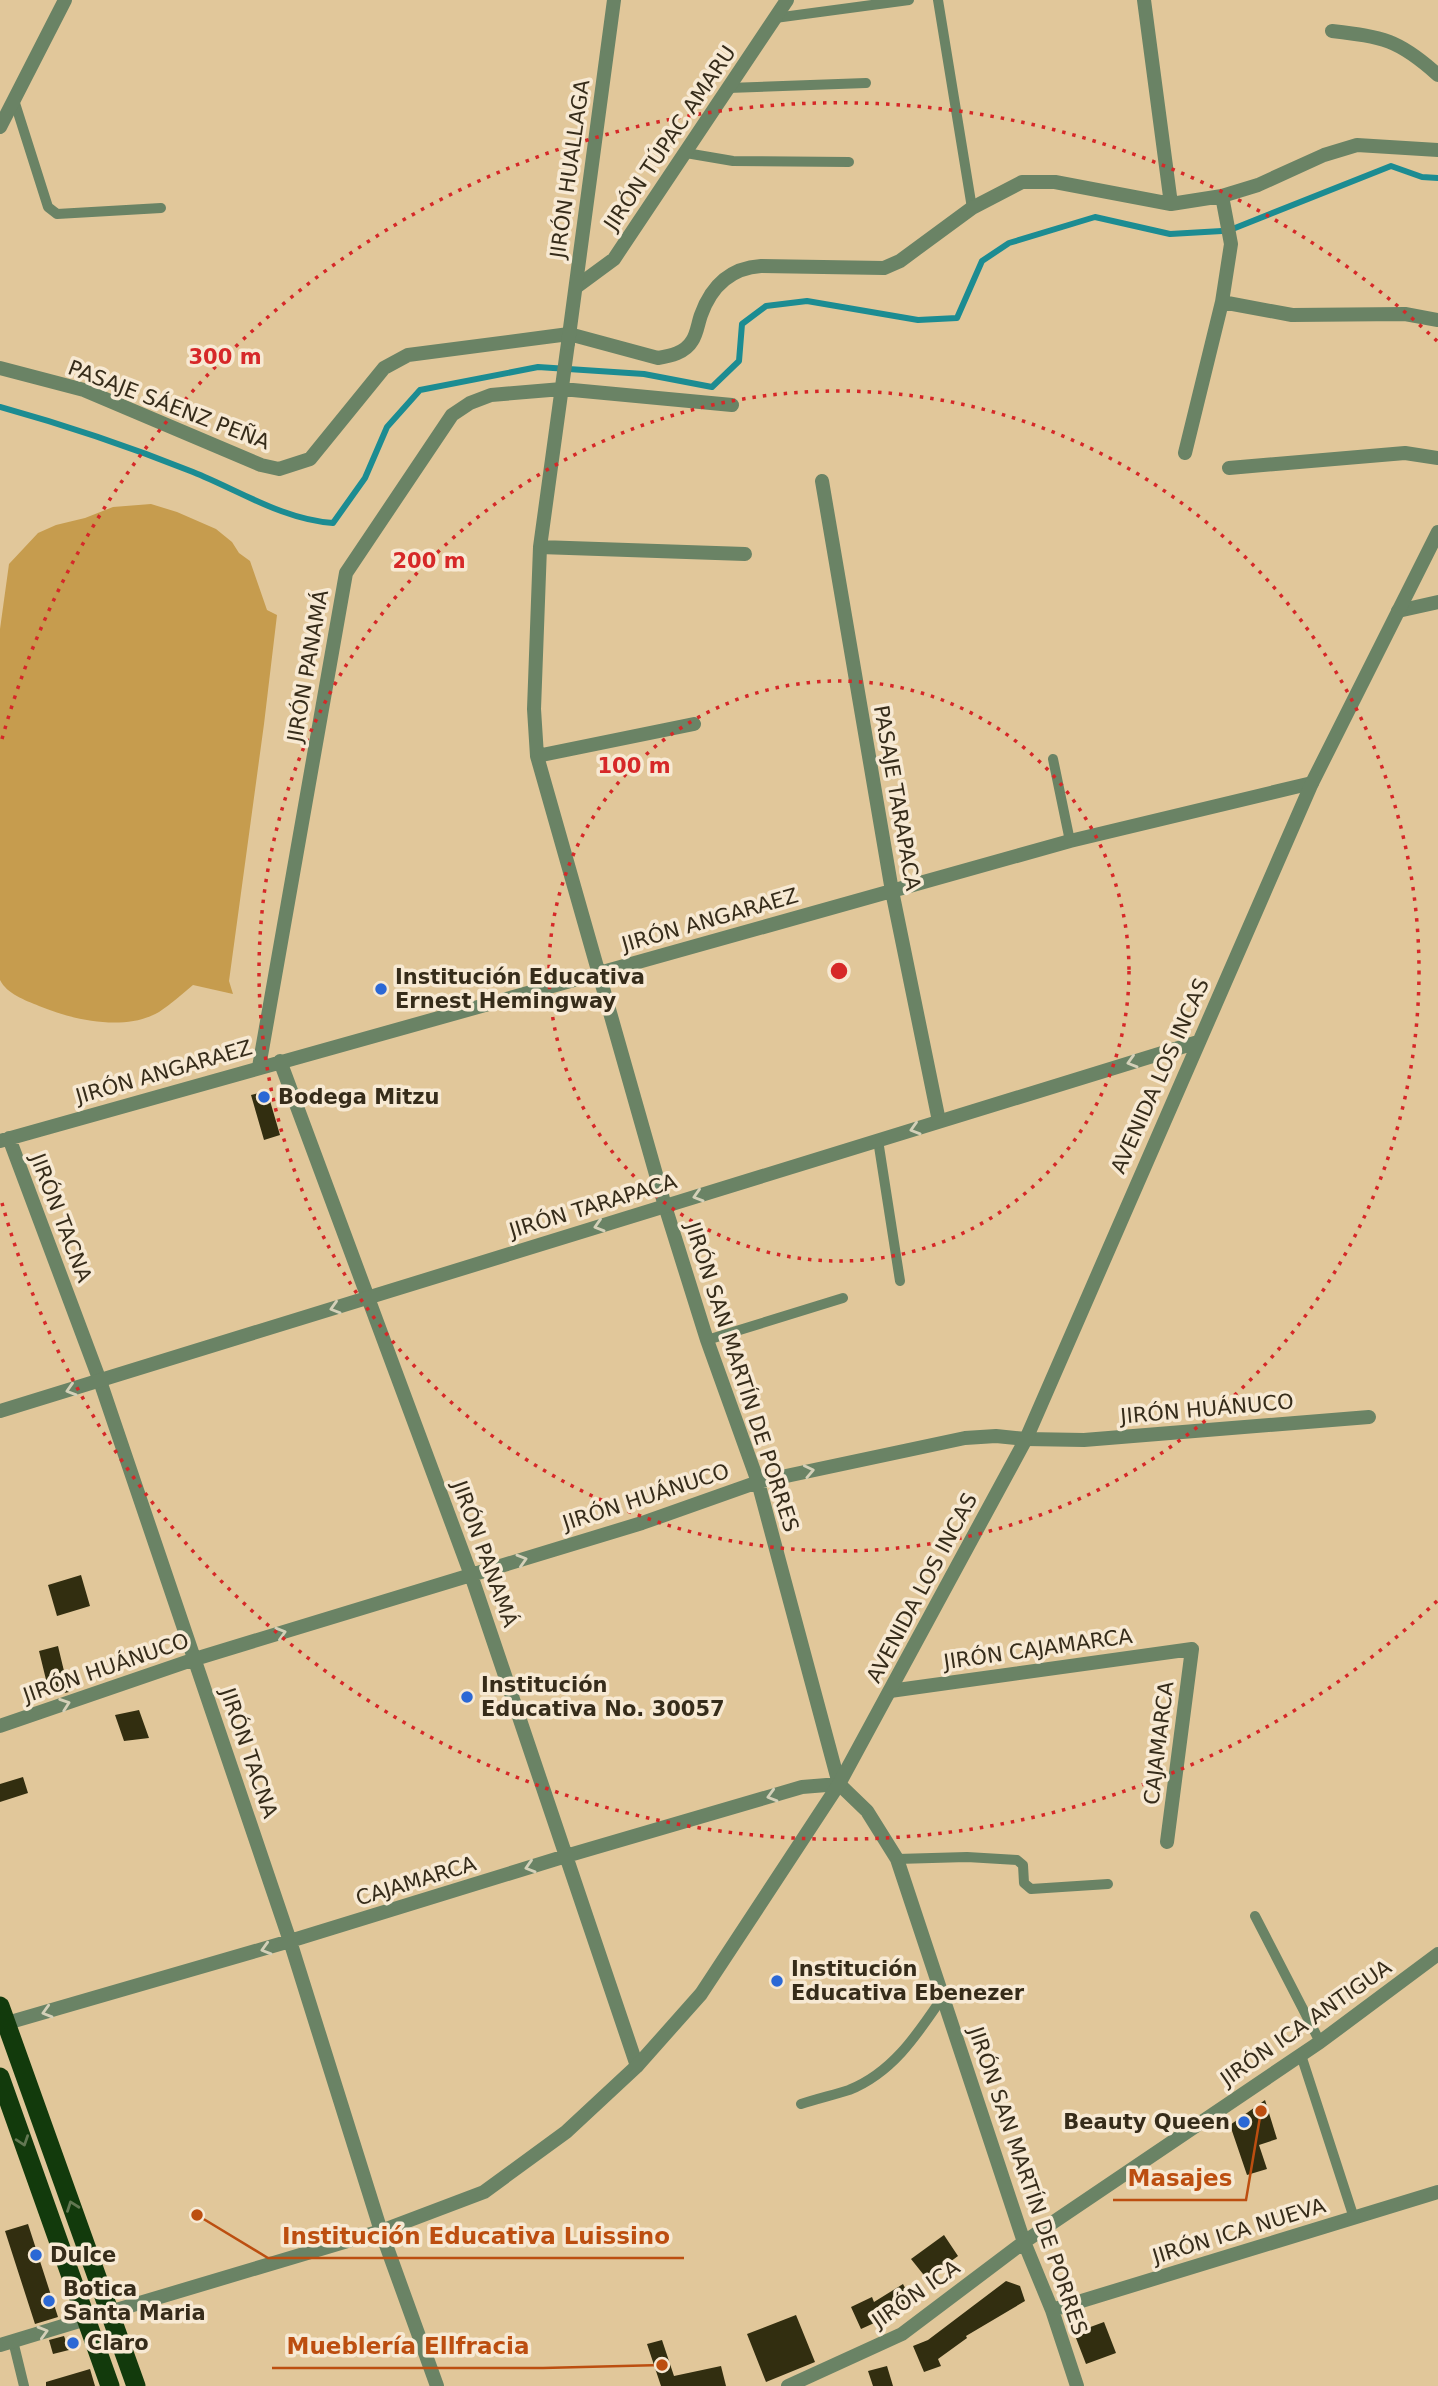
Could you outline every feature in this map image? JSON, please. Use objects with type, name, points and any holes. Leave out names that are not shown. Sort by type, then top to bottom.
[{"type":"highway","points":[[2,2018],[136,2386]]},
{"type":"highway","points":[[0,2077],[110,2386]]},
{"type":"street","points":[[0,127],[65,0]]},
{"type":"street","name":"JIRÓN HUALLAGA","points":[[562,386],[614,0]]},
{"type":"street","name":"JIRÓN TÚPAC AMARU","points":[[576,287],[614,259],[787,0]]},
{"type":"street","points":[[1144,0],[1171,205]]},
{"type":"street","points":[[1332,31],[1375,36],[1399,44],[1438,75]]},
{"type":"street","points":[[568,339],[658,358],[669,356],[679,352],[692,341],[711,294],[726,277],[736,271],[761,266],[868,270],[884,268],[900,261],[972,208],[1022,182],[1037,181],[1171,205],[1222,196],[1258,185],[1324,155],[1357,145],[1438,150]]},
{"type":"street","points":[[1185,453],[1222,302],[1231,244],[1222,196]]},
{"type":"street","points":[[1222,302],[1292,315],[1405,314],[1438,320]]},
{"type":"street","name":"PASAJE SÁENZ PEÑA","points":[[0,368],[84,390],[261,465],[279,469],[310,459],[384,368],[408,355],[568,339]]},
{"type":"street","name":"JIRÓN PANAMÁ","points":[[259,1067],[346,573],[452,415],[470,403],[491,395],[562,386],[732,405]]},
{"type":"street","name":"JIRÓN SAN MARTÍN DE PORRES","points":[[562,386],[540,547],[534,709],[537,756],[664,1206],[707,1340],[758,1482],[839,1784],[867,1811],[897,1859],[1024,2242],[1052,2310],[1077,2386]]},
{"type":"street","points":[[1229,468],[1405,453],[1438,458]]},
{"type":"street","name":"PASAJE TARAPACA","points":[[821,481],[892,891],[939,1121]]},
{"type":"street","name":"AVENIDA LOS INCAS","points":[[7,2343],[381,2231],[484,2192],[566,2132],[637,2066],[701,1994],[839,1784],[1026,1439],[1312,783],[1438,532]]},
{"type":"street","points":[[540,547],[745,554]]},
{"type":"street","points":[[1398,611],[1438,603]]},
{"type":"street","points":[[537,756],[694,724]]},
{"type":"street","name":"JIRÓN ANGARAEZ","points":[[4,1140],[1070,841],[1312,783]]},
{"type":"street","name":"JIRÓN TARAPACA","points":[[0,1412],[1198,1042]]},
{"type":"street","name":"JIRÓN PANAMÁ","points":[[280,1061],[471,1575],[637,2066]]},
{"type":"street","name":"JIRÓN TACNA","points":[[4,1140],[100,1381],[290,1941],[381,2231],[437,2386]]},
{"type":"street","name":"JIRÓN HUÁNUCO","points":[[0,1726],[195,1659],[642,1523],[758,1482],[965,1438],[996,1436],[1084,1440],[1369,1417]]},
{"type":"street","name":"JIRÓN CAJAMARCA","points":[[890,1691],[1192,1648]]},
{"type":"street","name":"CAJAMARCA","points":[[1167,1842],[1192,1648]]},
{"type":"street","name":"CAJAMARCA","points":[[2,2018],[290,1941],[802,1787],[839,1784]]},
{"type":"street","name":"JIRÓN ICA ANTIGUA","points":[[1024,2242],[1320,2042],[1438,1954]]},
{"type":"street","name":"JIRÓN ICA NUEVA","points":[[1052,2310],[1438,2192]]},
{"type":"street","name":"JIRÓN ICA","points":[[788,2386],[902,2334],[1024,2242]]},
{"type":"lane","points":[[775,18],[909,0]]},
{"type":"lane","points":[[938,0],[972,208]]},
{"type":"lane","points":[[728,88],[866,83]]},
{"type":"lane","points":[[14,100],[48,207],[52,212],[57,214],[161,208]]},
{"type":"lane","points":[[685,152],[733,161],[849,163]]},
{"type":"lane","points":[[1053,759],[1070,841]]},
{"type":"lane","points":[[878,1140],[900,1281]]},
{"type":"lane","points":[[707,1340],[843,1298]]},
{"type":"lane","points":[[897,1859],[967,1857],[1017,1860],[1023,1865],[1024,1883],[1031,1889],[1108,1884]]},
{"type":"lane","points":[[1255,1916],[1320,2042]]},
{"type":"lane","points":[[801,2104],[851,2089],[889,2066],[912,2043],[942,1998]]},
{"type":"lane","points":[[1301,2055],[1354,2218]]},
{"type":"lane","points":[[7,2343],[24,2386]]},
{"type":"shaded area","points":[[151,504],[216,529],[232,542],[239,553],[250,561],[267,610],[277,615],[229,981],[233,994],[193,985],[159,1012],[145,1018],[115,1023],[99,1022],[67,1016],[28,1001],[12,993],[0,980],[0,629],[9,564],[38,533],[113,507]]},
{"type":"building","points":[[262,1092],[268,1094],[280,1135],[264,1140],[251,1095]]},
{"type":"building","points":[[81,1575],[90,1606],[57,1616],[48,1585]]},
{"type":"building","points":[[58,1646],[69,1692],[50,1696],[39,1651]]},
{"type":"building","points":[[139,1710],[149,1738],[124,1741],[115,1715]]},
{"type":"building","points":[[23,1777],[28,1793],[0,1802],[0,1784]]},
{"type":"building","points":[[1265,2100],[1277,2139],[1259,2145],[1267,2169],[1247,2175],[1230,2125]]},
{"type":"building","points":[[28,2224],[58,2317],[35,2324],[5,2231]]},
{"type":"building","points":[[944,2235],[958,2256],[927,2279],[911,2259]]},
{"type":"building","points":[[1006,2281],[1020,2286],[1025,2301],[966,2336],[967,2338],[938,2359],[941,2366],[924,2372],[913,2346],[928,2340]]},
{"type":"building","points":[[903,2284],[911,2299],[883,2319],[861,2329],[851,2307],[872,2297],[874,2302]]},
{"type":"building","points":[[796,2315],[815,2362],[766,2382],[747,2334]]},
{"type":"building","points":[[1104,2322],[1116,2353],[1086,2364],[1074,2333]]},
{"type":"building","points":[[64,2336],[69,2350],[53,2354],[49,2340]]},
{"type":"building","points":[[662,2340],[674,2376],[721,2366],[726,2386],[661,2386],[647,2344]]},
{"type":"building","points":[[887,2366],[893,2386],[873,2386],[868,2371]]},
{"type":"building","points":[[90,2369],[95,2386],[46,2386],[46,2382]]},
{"type":"waterway","points":[[1235,228],[1391,166],[1422,177],[1438,178]]},
{"type":"waterway","points":[[0,407],[145,454],[279,510],[315,521],[333,523],[365,478],[387,427],[420,390],[538,367],[644,374],[712,387],[739,361],[742,324],[766,306],[807,301],[918,320],[957,318],[982,261],[1009,243],[1095,217],[1170,234],[1222,231]]},
{"type":"place","name":"Institución Educativa Ernest Hemingway","points":[[381,989]]},
{"type":"place","name":"Bodega Mitzu","points":[[264,1097]]},
{"type":"place","name":"Institución Educativa No. 30057","points":[[467,1697]]},
{"type":"place","name":"Institución Educativa Ebenezer","points":[[777,1981]]},
{"type":"place","name":"Masajes","points":[[1261,2111]]},
{"type":"place","name":"Beauty Queen","points":[[1244,2122]]},
{"type":"place","name":"Institución Educativa Luissino","points":[[197,2215]]},
{"type":"place","name":"Dulce","points":[[36,2255]]},
{"type":"place","name":"Botica Santa Maria","points":[[49,2301]]},
{"type":"place","name":"Claro","points":[[73,2343]]},
{"type":"place","name":"Mueblería Ellfracia","points":[[662,2365]]}]
